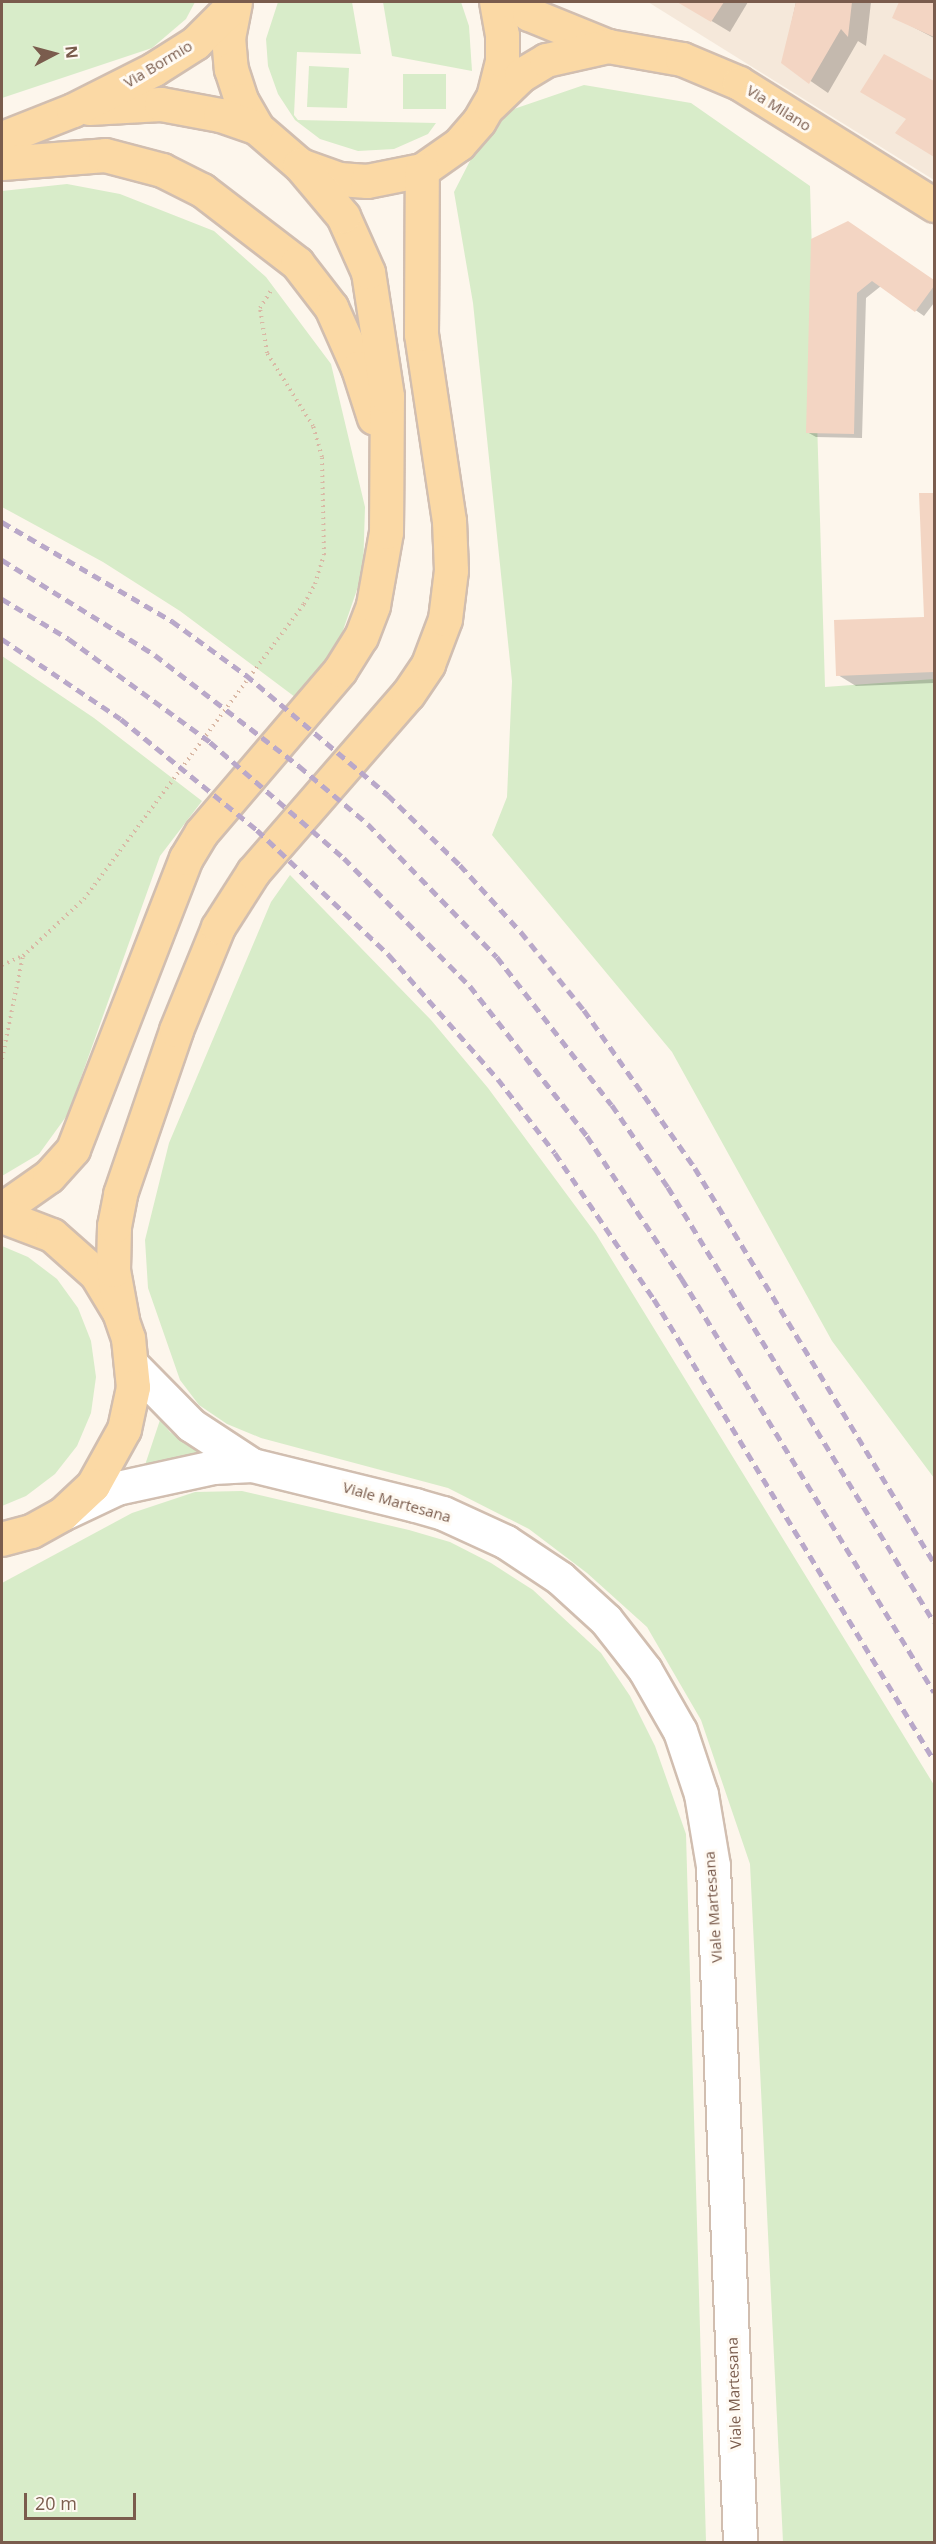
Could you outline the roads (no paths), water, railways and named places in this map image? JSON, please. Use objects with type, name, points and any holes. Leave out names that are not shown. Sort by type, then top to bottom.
[{"type":"main road","points":[[300,165],[332,177],[367,182],[422,170],[459,144],[487,108],[502,60],[502,35],[496,2]]},
{"type":"main road","name":"Via Milano","points":[[513,2],[529,14],[608,46],[672,56],[739,83],[934,206]]},
{"type":"main road","points":[[2,1209],[50,1176],[81,1134],[167,899],[190,851],[354,650],[368,620],[381,574],[387,499],[387,396],[368,272],[343,216],[300,165],[257,128],[241,100],[231,69],[228,37],[234,3]]},
{"type":"main road","name":"Via Bormio","points":[[2,138],[73,110],[154,69],[195,43],[234,3]]},
{"type":"main road","name":"Via Milano","points":[[487,108],[521,75],[546,60],[608,46]]},
{"type":"main road","name":"Via Bormio","points":[[73,110],[161,105],[220,115],[257,128]]},
{"type":"main road","points":[[2,163],[105,155],[162,170],[210,196],[297,263],[331,307],[358,368],[375,422],[387,499]]},
{"type":"main road","points":[[2,1539],[31,1531],[62,1514],[93,1485],[117,1449],[130,1408],[132,1365],[113,1270],[114,1226],[120,1194],[176,1030],[218,927],[253,872],[408,694],[428,664],[445,618],[451,570],[449,521],[421,334],[422,170]]},
{"type":"main road","points":[[2,1216],[32,1225],[70,1248],[96,1274],[122,1319]]},
{"type":"street","name":"Viale Martesana","points":[[132,1365],[191,1425],[252,1465]]},
{"type":"street","name":"Viale Martesana","points":[[62,1514],[117,1488],[213,1467],[252,1465],[443,1513],[506,1542],[560,1578],[606,1620],[645,1670],[680,1731],[700,1794],[712,1866],[740,2542]]},
{"type":"railway","points":[[2,522],[172,621],[246,675],[388,795],[460,865],[521,932],[584,1010],[695,1168],[934,1563]]},
{"type":"railway","points":[[2,560],[155,655],[299,766],[368,824],[497,957],[612,1105],[668,1187],[934,1622]]},
{"type":"railway","points":[[2,599],[69,639],[210,742],[344,858],[470,986],[587,1136],[682,1279],[934,1692]]},
{"type":"railway","points":[[2,639],[121,719],[257,830],[389,955],[498,1079],[555,1153],[654,1299],[934,1760]]}]
